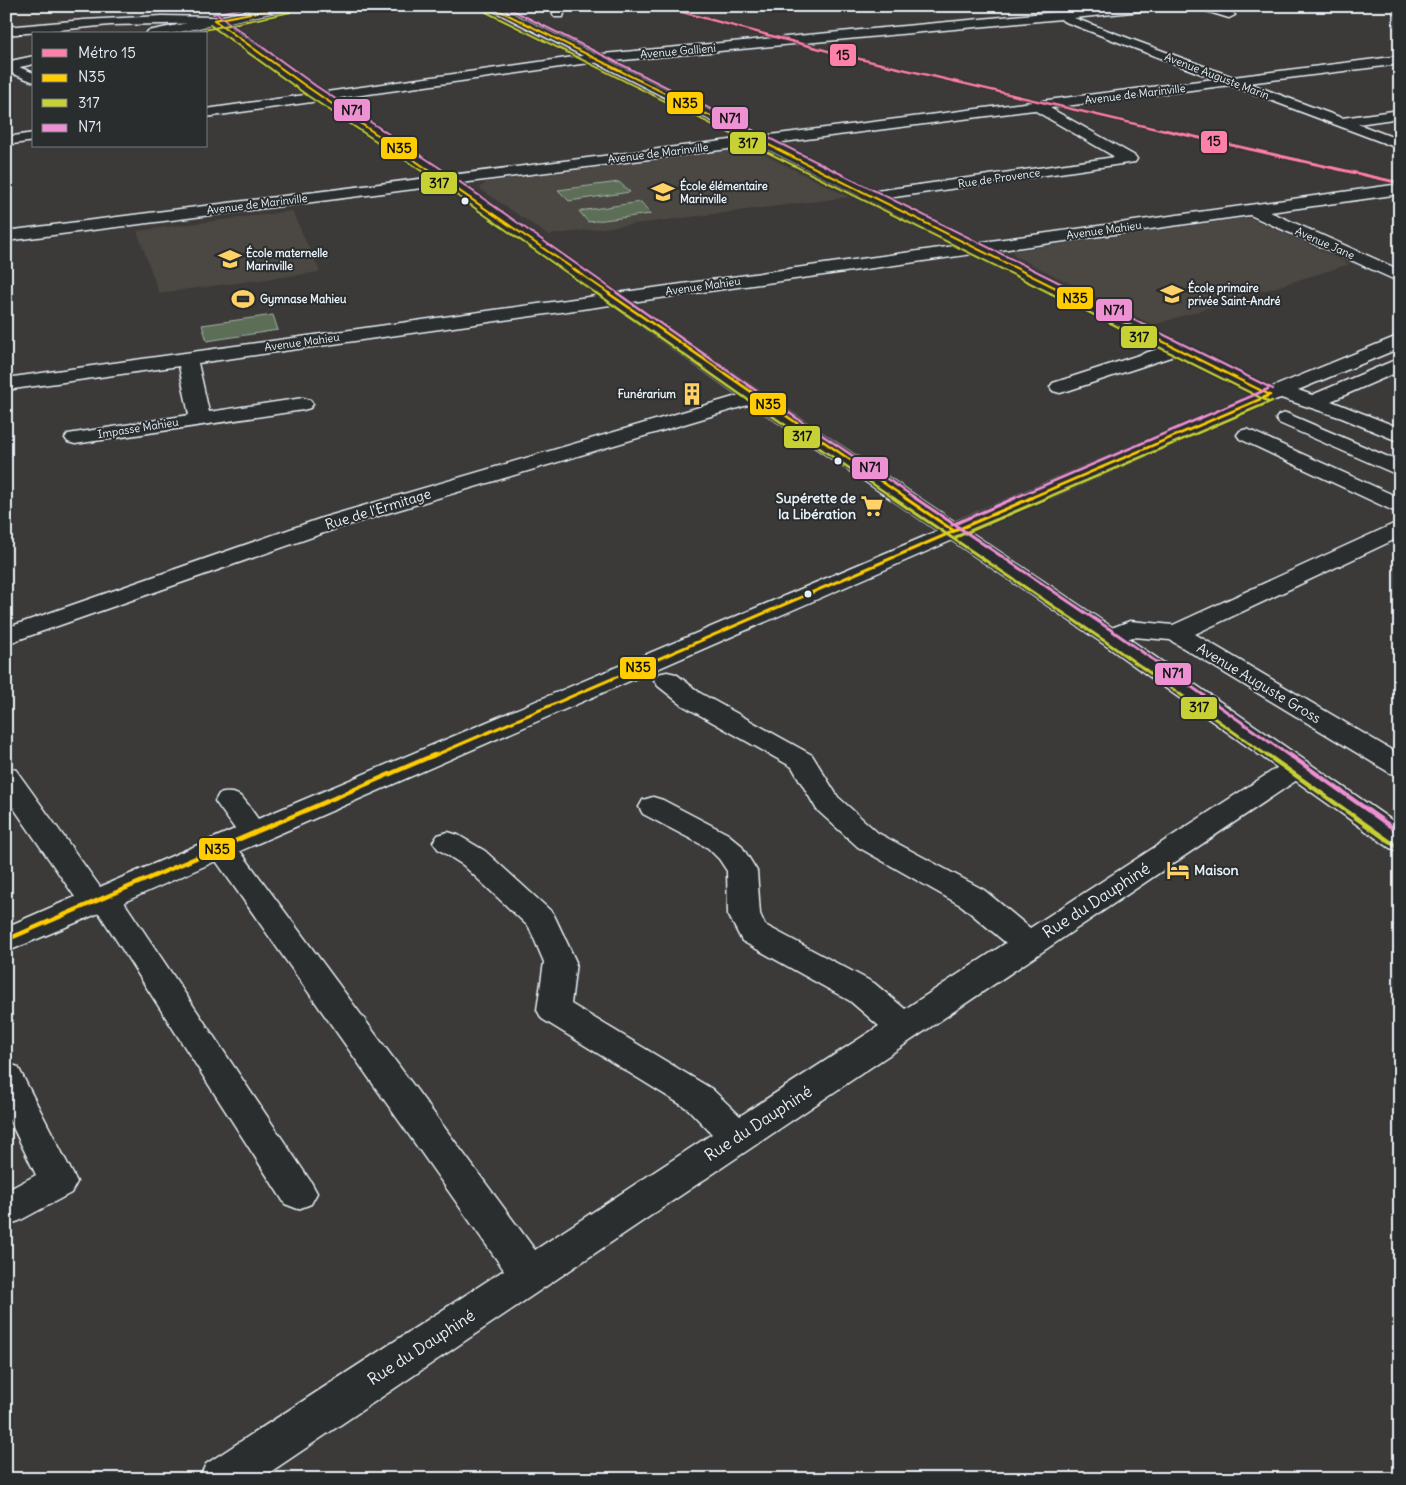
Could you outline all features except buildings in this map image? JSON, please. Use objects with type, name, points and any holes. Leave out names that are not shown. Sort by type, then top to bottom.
[{"type":"street","points":[[489,6],[1176,349],[1275,393],[1348,414],[1400,436]]},
{"type":"street","name":"Avenue Auguste Marin","points":[[1035,6],[1400,145]]},
{"type":"street","points":[[1200,6],[1229,15]]},
{"type":"street","points":[[161,32],[283,7]]},
{"type":"street","points":[[1104,7],[1139,19],[1163,11]]},
{"type":"street","name":"Avenue Gallieni","points":[[208,113],[594,59],[1119,11]]},
{"type":"street","points":[[963,14],[980,24]]},
{"type":"street","points":[[6,31],[91,22],[214,20],[754,397],[1110,637],[1400,841]]},
{"type":"street","points":[[6,66],[32,60]]},
{"type":"street","name":"Avenue de Marinville","points":[[6,236],[1400,60]]},
{"type":"street","points":[[6,66],[32,77]]},
{"type":"street","name":"Rue de Provence","points":[[867,196],[1130,159],[1036,106]]},
{"type":"street","points":[[1339,122],[1400,114]]},
{"type":"street","points":[[6,141],[32,137]]},
{"type":"street","name":"Avenue Mahieu","points":[[6,384],[1400,188]]},
{"type":"street","name":"Avenue Jane","points":[[1251,209],[1400,277]]},
{"type":"street","points":[[6,940],[1400,340]]},
{"type":"street","points":[[1060,387],[1176,349]]},
{"type":"street","points":[[187,358],[200,419]]},
{"type":"street","points":[[1307,401],[1400,364]]},
{"type":"street","name":"Rue de l'Ermitage","points":[[6,637],[330,523],[754,397]]},
{"type":"street","name":"Impasse Mahieu","points":[[75,438],[302,404]]},
{"type":"street","points":[[1286,419],[1400,470]]},
{"type":"street","points":[[1247,435],[1400,507]]},
{"type":"street","points":[[1176,633],[1400,528]]},
{"type":"street","name":"Avenue Auguste Gross","points":[[1110,637],[1130,629],[1176,633],[1395,760]]},
{"type":"street","points":[[667,680],[691,699],[802,761],[827,803],[868,840],[973,898],[1029,944]]},
{"type":"street","name":"Rue du Dauphiné","points":[[221,1479],[1296,768]]},
{"type":"street","points":[[6,776],[99,899],[298,1193]]},
{"type":"street","points":[[229,801],[252,833]]},
{"type":"street","points":[[653,807],[718,841],[730,852],[742,871],[744,914],[752,933],[862,992],[904,1028]]},
{"type":"street","points":[[448,842],[474,858],[542,921],[560,962],[554,1010],[700,1099],[738,1137]]},
{"type":"street","points":[[222,846],[530,1275]]},
{"type":"street","points":[[6,1077],[58,1182],[6,1209]]},
{"type":"shaded area","name":"École élémentaire Marinville","points":[[742,149],[757,151],[849,197],[548,235],[479,188],[487,182]]},
{"type":"shaded area","name":"École maternelle Marinville","points":[[292,211],[320,272],[159,293],[137,231]]},
{"type":"shaded area","name":"École primaire privée Saint-André","points":[[1243,218],[1253,219],[1350,264],[1153,325],[1013,255],[1014,251]]},
{"type":"green space","points":[[619,182],[630,192],[569,201],[558,190]]},
{"type":"green space","points":[[641,202],[651,214],[588,222],[579,211]]},
{"type":"green space","points":[[273,315],[278,330],[207,341],[202,325]]},
{"type":"metro line","name":"15","points":[[659,6],[935,78],[1400,183]]},
{"type":"transit line","name":"N71","points":[[213,14],[254,6]]},
{"type":"transit line","name":"N35","points":[[214,20],[289,6]]},
{"type":"transit line","name":"N35","points":[[490,6],[1270,395]]},
{"type":"transit line","name":"N71","points":[[504,6],[1273,389]]},
{"type":"transit line","name":"317","points":[[195,32],[291,12]]},
{"type":"transit line","name":"317","points":[[486,12],[1267,401]]},
{"type":"transit line","name":"N71","points":[[218,15],[316,86],[440,168],[758,392],[1114,632],[1400,833]]},
{"type":"transit line","name":"N35","points":[[214,20],[303,84],[456,187],[766,403],[954,531]]},
{"type":"transit line","name":"317","points":[[210,25],[308,96],[432,178],[751,402],[1106,642],[1396,846]]},
{"type":"transit line","name":"N71","points":[[952,525],[1268,389]]},
{"type":"transit line","name":"N35","points":[[6,940],[1270,395]]},
{"type":"transit line","name":"317","points":[[956,537],[1272,401]]},
{"type":"place","name":"École élémentaire Marinville","points":[[663,192]]},
{"type":"place","name":"École maternelle Marinville","points":[[230,259]]},
{"type":"place","name":"École primaire privée Saint-André","points":[[1172,294]]},
{"type":"place","name":"Gymnase Mahieu","points":[[243,299]]},
{"type":"place","name":"Funérarium","points":[[692,394]]},
{"type":"place","name":"Supérette de la Libération","points":[[872,506]]},
{"type":"place","name":"Maison","points":[[1178,870]]}]
